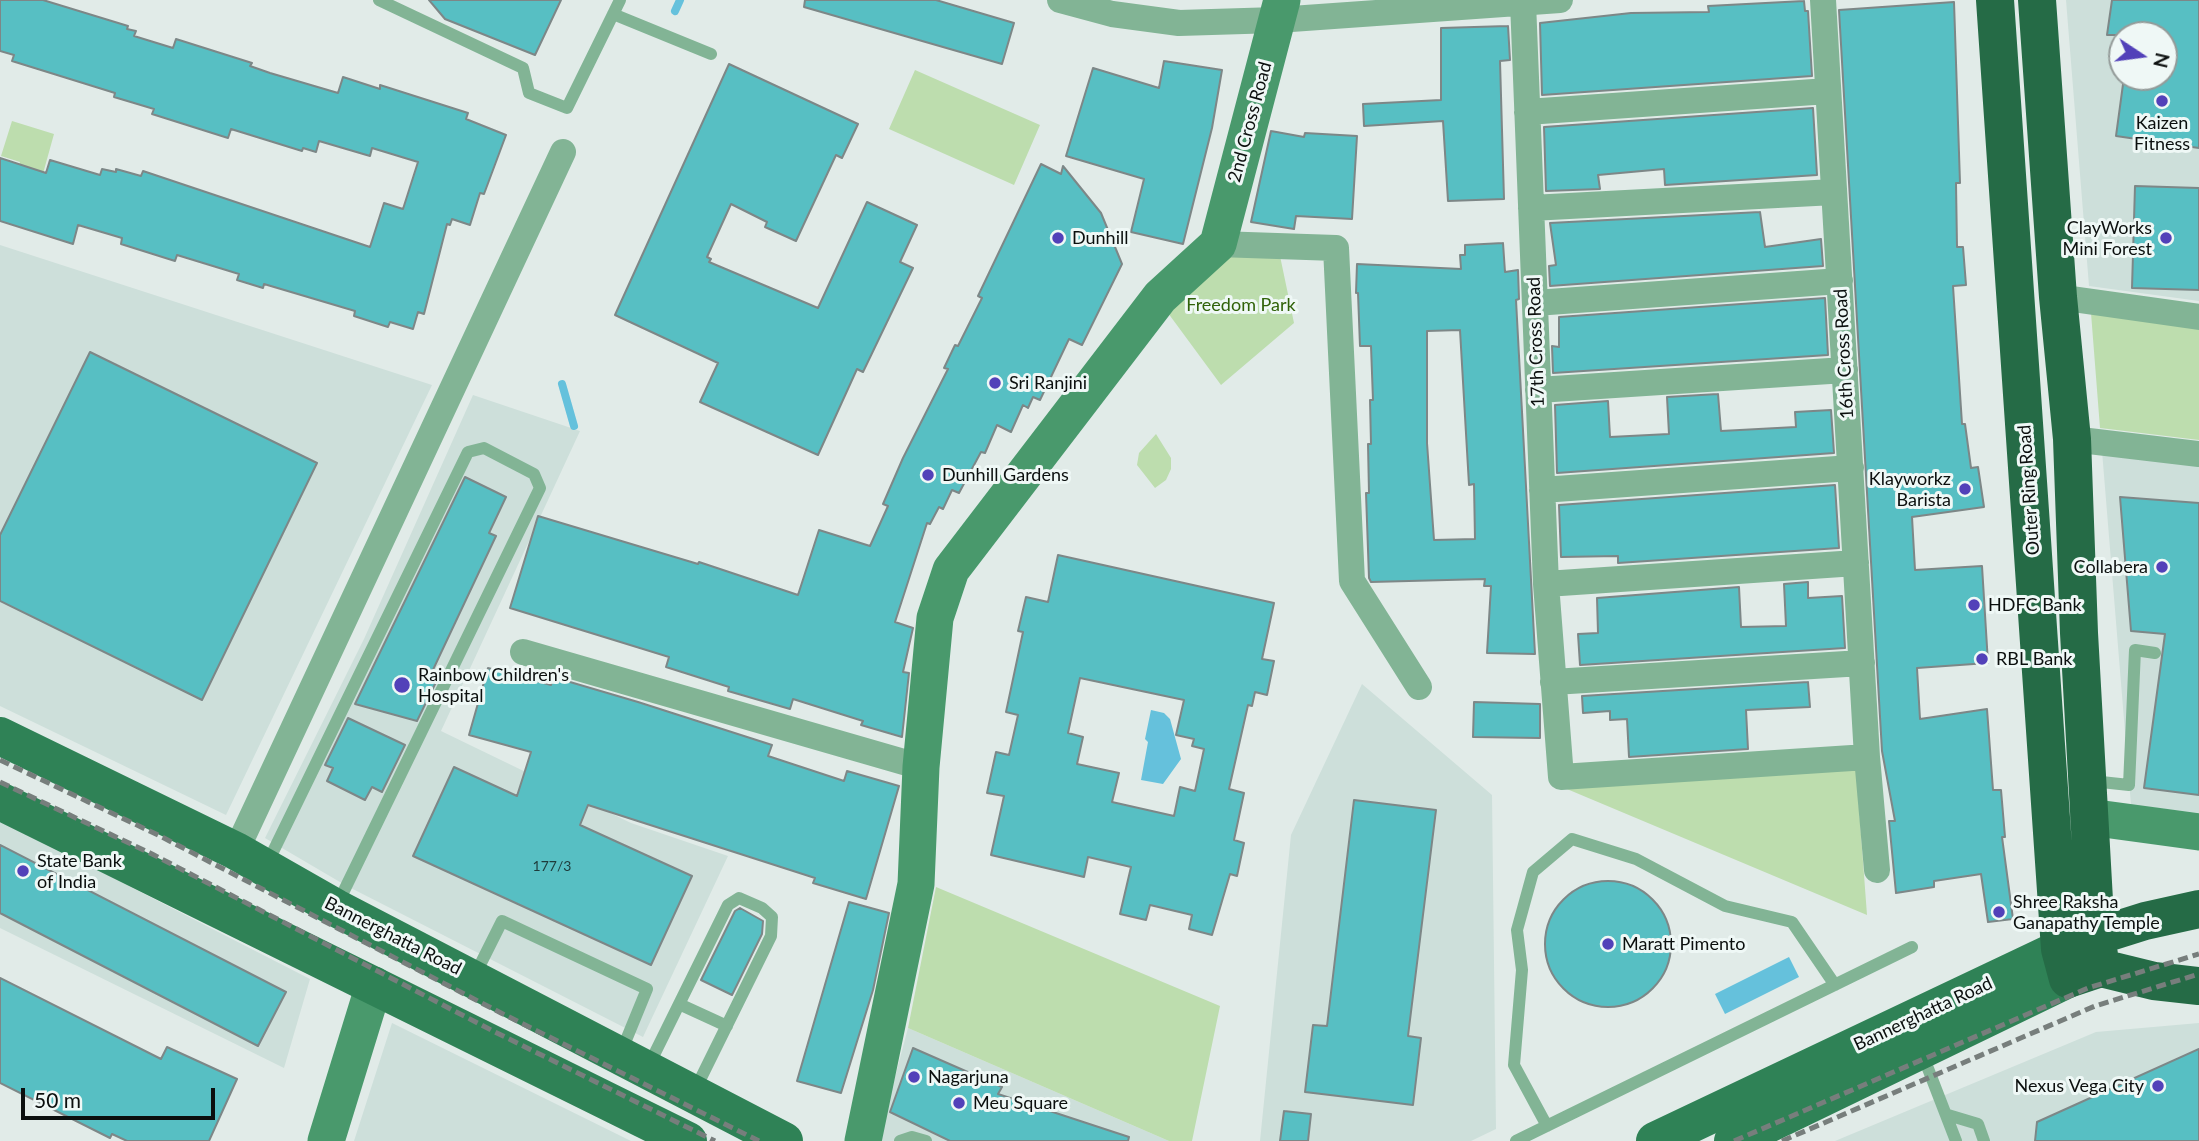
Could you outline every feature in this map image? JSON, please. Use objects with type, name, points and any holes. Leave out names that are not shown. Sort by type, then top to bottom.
[{"type":"highway","name":"Outer Ring Road","points":[[1995,0],[2081,958]]},
{"type":"highway","points":[[2037,0],[2058,297],[2072,439],[2088,799],[2081,958],[2154,981],[2199,986]]},
{"type":"highway","name":"Bannerghatta Road","points":[[2081,958],[2199,909]]},
{"type":"main road","name":"Bannerghatta Road","points":[[0,736],[251,860],[336,908],[784,1141]]},
{"type":"main road","points":[[0,801],[688,1141]]},
{"type":"main road","name":"Bannerghatta Road","points":[[1733,1141],[1921,1049],[2081,958]]},
{"type":"main road","name":"Bannerghatta Road","points":[[1655,1141],[2081,958]]},
{"type":"street","points":[[1060,0],[1112,14],[1179,23],[1279,10],[1560,0]]},
{"type":"street","name":"16th Cross Road","points":[[1823,0],[1867,757],[1877,870]]},
{"type":"street","name":"17th Cross Road","points":[[1523,2],[1546,584],[1561,777],[1867,757]]},
{"type":"street","name":"2nd Cross Road","points":[[1218,244],[1279,10]]},
{"type":"street","points":[[1527,112],[1828,91]]},
{"type":"street","points":[[251,860],[563,152]]},
{"type":"street","points":[[1531,208],[1834,192]]},
{"type":"street","points":[[863,1141],[916,884],[922,767],[935,618],[951,570],[1160,297],[1218,244],[1336,248],[1352,581],[1419,687]]},
{"type":"street","points":[[1535,303],[1840,281]]},
{"type":"street","points":[[2058,297],[2199,317]]},
{"type":"street","points":[[1538,390],[1845,370]]},
{"type":"street","points":[[2072,439],[2199,454]]},
{"type":"street","points":[[1542,490],[1851,468]]},
{"type":"street","points":[[1546,584],[1856,563]]},
{"type":"street","points":[[523,652],[922,767]]},
{"type":"street","points":[[1553,682],[1863,663]]},
{"type":"street","points":[[2088,799],[2199,832]]},
{"type":"street","points":[[326,1141],[374,985]]},
{"type":"lane","points":[[379,0],[523,68],[529,93],[567,108],[620,0]]},
{"type":"lane","points":[[613,14],[711,54]]},
{"type":"lane","points":[[251,860],[468,453],[484,448],[534,474],[540,488],[336,908]]},
{"type":"lane","points":[[2088,799],[2129,785],[2135,650],[2155,653]]},
{"type":"lane","points":[[1547,1126],[1514,1065],[1522,970],[1517,930],[1533,872],[1572,839],[1636,859],[1725,906],[1792,922],[1835,985]]},
{"type":"lane","points":[[633,1063],[679,1004],[728,905],[739,898],[762,908],[772,917],[773,930],[693,1095]]},
{"type":"lane","points":[[474,978],[502,921],[647,989],[633,1063]]},
{"type":"lane","points":[[1516,1141],[1912,947]]},
{"type":"lane","points":[[679,1004],[727,1027]]},
{"type":"lane","points":[[1921,1049],[1956,1141]]},
{"type":"lane","points":[[1948,1115],[1978,1124],[1984,1141]]},
{"type":"lane","points":[[900,1141],[912,1137],[926,1141]]},
{"type":"shaded area","points":[[2066,0],[2199,0],[2199,301],[2089,286]]},
{"type":"shaded area","points":[[0,245],[432,385],[226,815],[0,706]]},
{"type":"shaded area","points":[[473,395],[580,431],[441,731],[631,823],[728,856],[643,1037],[345,885],[265,838],[364,639]]},
{"type":"shaded area","points":[[2102,451],[2199,462],[2199,813],[2131,805]]},
{"type":"shaded area","points":[[1362,684],[1492,795],[1496,1129],[1471,1141],[1260,1141],[1291,835]]},
{"type":"shaded area","points":[[0,820],[310,979],[284,1068],[0,928]]},
{"type":"shaded area","points":[[392,1023],[631,1141],[354,1141]]},
{"type":"shaded area","points":[[2199,1023],[2199,1141],[1835,1141],[2096,1032]]},
{"type":"shaded area","name":"Meu Square","points":[[908,1028],[1169,1141],[878,1141]]},
{"type":"green space","points":[[915,70],[1040,125],[1014,185],[889,129]]},
{"type":"green space","points":[[12,121],[54,134],[39,188],[15,181],[20,162],[1,156]]},
{"type":"green space","name":"Freedom Park","points":[[1223,252],[1280,256],[1294,323],[1221,385],[1168,313]]},
{"type":"green space","points":[[2091,313],[2199,328],[2199,440],[2100,428]]},
{"type":"green space","points":[[1156,434],[1171,458],[1171,469],[1166,480],[1155,488],[1137,465],[1139,453]]},
{"type":"green space","points":[[1856,768],[1867,915],[1555,784]]},
{"type":"green space","points":[[936,887],[1220,1006],[1192,1141],[1169,1141],[908,1028]]},
{"type":"water","points":[[1151,710],[1164,713],[1170,719],[1181,759],[1163,784],[1141,780]]},
{"type":"water","points":[[1789,957],[1799,977],[1725,1014],[1715,994]]},
{"type":"building","points":[[0,0],[43,0],[128,26],[127,29],[136,31],[134,36],[173,48],[176,39],[252,63],[250,66],[270,73],[338,93],[343,77],[380,89],[380,85],[468,113],[466,119],[506,135],[484,194],[480,193],[470,225],[452,219],[450,225],[447,224],[424,314],[418,312],[413,329],[390,322],[388,327],[354,316],[355,311],[264,284],[263,288],[237,280],[239,274],[177,255],[175,261],[121,244],[122,238],[78,225],[73,244],[0,221],[0,158],[46,173],[50,160],[100,175],[102,169],[116,172],[116,169],[141,176],[143,171],[370,247],[384,203],[403,209],[418,162],[372,148],[370,156],[319,141],[316,152],[303,148],[302,151],[231,129],[228,138],[152,114],[154,109],[114,97],[115,93],[12,61],[14,55],[0,51]]},
{"type":"building","points":[[429,0],[561,0],[535,55],[445,19]]},
{"type":"building","points":[[805,0],[936,0],[1014,23],[1002,64],[804,7]]},
{"type":"building","points":[[2112,0],[2199,0],[2199,148],[2116,136],[2122,91],[2178,91],[2178,21],[2109,21]]},
{"type":"building","points":[[1804,1],[1805,11],[1808,11],[1812,76],[1542,95],[1540,23],[1631,13],[1709,12],[1708,6]]},
{"type":"building","points":[[1954,2],[1960,183],[1956,183],[1957,247],[1963,247],[1966,285],[1953,286],[1962,424],[1965,424],[1971,468],[1978,467],[1984,507],[1912,517],[1915,570],[1982,566],[1988,663],[1917,668],[1920,719],[1987,709],[1993,790],[2001,790],[2005,837],[2002,837],[2013,919],[1988,922],[1981,874],[1934,881],[1934,887],[1896,893],[1889,821],[1895,821],[1882,751],[1839,10]]},
{"type":"building","points":[[1508,26],[1510,60],[1500,61],[1504,199],[1448,201],[1443,121],[1364,126],[1363,104],[1441,100],[1441,28]]},
{"type":"building","points":[[1164,61],[1222,70],[1212,128],[1183,244],[1131,232],[1144,179],[1066,156],[1093,68],[1159,88]]},
{"type":"building","points":[[729,64],[858,124],[842,158],[836,155],[796,241],[765,227],[767,222],[731,204],[707,257],[711,259],[709,262],[818,308],[867,202],[917,225],[900,262],[913,268],[863,372],[857,369],[818,455],[700,402],[718,363],[615,315]]},
{"type":"building","points":[[1813,108],[1817,175],[1665,185],[1664,169],[1598,175],[1600,189],[1546,191],[1544,127]]},
{"type":"building","points":[[1271,131],[1304,137],[1305,133],[1357,136],[1352,219],[1296,216],[1294,229],[1251,222]]},
{"type":"building","points":[[1041,164],[1061,174],[1063,166],[1101,213],[1122,264],[1082,345],[1069,339],[1040,400],[1033,397],[1028,408],[1023,405],[1011,432],[997,425],[985,453],[981,452],[959,493],[952,490],[943,509],[939,507],[930,524],[927,523],[895,622],[913,628],[903,672],[909,673],[902,737],[861,725],[863,721],[793,699],[790,709],[728,691],[729,687],[666,667],[669,657],[510,608],[538,516],[698,564],[699,562],[798,595],[819,530],[870,546],[888,506],[883,504],[903,458],[948,369],[944,368],[955,345],[958,346],[982,298],[978,296]]},
{"type":"building","name":"ClayWorks Mini Forest","points":[[2135,186],[2199,188],[2199,290],[2132,288]]},
{"type":"building","points":[[1760,212],[1765,247],[1821,239],[1823,266],[1550,286],[1549,266],[1556,265],[1550,223]]},
{"type":"building","points":[[1503,243],[1505,272],[1518,270],[1519,299],[1516,300],[1535,654],[1487,653],[1491,586],[1484,586],[1485,579],[1371,582],[1369,578],[1366,493],[1369,493],[1370,400],[1373,400],[1371,346],[1360,346],[1357,264],[1461,269],[1460,255],[1465,255],[1465,245]],"holes":[[[1460,330],[1469,485],[1474,484],[1475,539],[1434,540],[1427,443],[1427,331]]]},
{"type":"building","points":[[1825,298],[1828,355],[1553,373],[1552,346],[1559,347],[1559,317]]},
{"type":"building","points":[[90,352],[317,463],[202,700],[0,601],[0,535]]},
{"type":"building","points":[[1718,394],[1721,431],[1796,427],[1795,412],[1831,410],[1834,453],[1557,473],[1555,405],[1608,401],[1610,437],[1669,434],[1667,397]]},
{"type":"building","points":[[465,477],[506,497],[489,533],[496,536],[431,674],[438,678],[417,721],[355,704]]},
{"type":"building","points":[[1835,485],[1839,548],[1618,563],[1618,556],[1561,557],[1559,505]]},
{"type":"building","points":[[2120,497],[2199,503],[2199,795],[2144,788],[2165,634],[2131,631]]},
{"type":"building","points":[[1058,555],[1274,603],[1262,659],[1274,661],[1267,695],[1255,692],[1252,706],[1248,705],[1229,789],[1244,793],[1234,840],[1244,843],[1237,876],[1230,874],[1212,935],[1189,929],[1192,915],[1150,905],[1146,920],[1120,914],[1131,867],[1088,857],[1084,877],[991,855],[1004,796],[987,793],[996,752],[1009,755],[1018,715],[1006,712],[1023,632],[1018,631],[1026,597],[1048,602]],"holes":[[[1080,678],[1184,700],[1176,735],[1194,739],[1192,746],[1204,749],[1195,791],[1180,787],[1174,816],[1112,802],[1119,773],[1077,764],[1083,737],[1068,733]]]},
{"type":"building","points":[[1808,582],[1808,598],[1842,596],[1845,648],[1580,665],[1578,634],[1598,633],[1597,598],[1739,587],[1741,627],[1786,626],[1784,584]]},
{"type":"building","points":[[488,668],[551,685],[553,677],[638,702],[772,745],[768,756],[844,781],[847,771],[899,786],[866,899],[813,883],[815,878],[588,805],[580,825],[692,876],[651,965],[413,856],[454,767],[517,796],[531,752],[469,735]]},
{"type":"building","points":[[1808,682],[1810,707],[1746,710],[1748,749],[1629,757],[1627,719],[1610,720],[1610,711],[1583,713],[1582,696]]},
{"type":"building","points":[[1474,702],[1540,704],[1540,738],[1473,737]]},
{"type":"building","points":[[348,718],[405,745],[382,792],[372,787],[365,800],[327,781],[333,768],[325,765]]},
{"type":"building","points":[[1354,800],[1436,810],[1408,1036],[1421,1038],[1413,1105],[1305,1092],[1313,1025],[1327,1026]]},
{"type":"building","points":[[0,845],[286,992],[258,1046],[0,913]]},
{"type":"building","name":"Maratt Pimento","points":[[1608,881],[1632,886],[1653,899],[1666,920],[1671,944],[1666,968],[1653,989],[1632,1002],[1608,1007],[1584,1002],[1563,989],[1550,968],[1545,944],[1550,920],[1563,899],[1584,886]]},
{"type":"building","points":[[849,902],[889,913],[873,990],[841,1093],[797,1081]]},
{"type":"building","points":[[740,908],[763,921],[762,934],[732,995],[701,980],[735,911]]},
{"type":"building","points":[[0,978],[161,1059],[167,1047],[237,1079],[209,1141],[127,1141],[112,1134],[110,1138],[0,1083]]},
{"type":"building","name":"Meu Square","points":[[913,1048],[1002,1087],[998,1094],[1129,1137],[1128,1141],[950,1141],[890,1112]]},
{"type":"building","name":"Nexus Vega City","points":[[2199,1049],[2199,1141],[2035,1141],[2037,1122]]},
{"type":"building","points":[[1284,1111],[1311,1114],[1308,1141],[1280,1141]]},
{"type":"waterway","points":[[675,11],[680,0]]},
{"type":"waterway","points":[[562,384],[574,426]]},
{"type":"railway","points":[[0,760],[160,836],[501,1013],[759,1141]]},
{"type":"railway","points":[[0,782],[152,854],[493,1031],[715,1141]]},
{"type":"railway","points":[[1734,1141],[2088,988],[2199,954]]},
{"type":"railway","points":[[1782,1141],[2095,1006],[2199,974]]},
{"type":"place","name":"Kaizen Fitness","points":[[2162,101]]},
{"type":"place","name":"Dunhill","points":[[1058,238]]},
{"type":"place","name":"ClayWorks Mini Forest","points":[[2166,238]]},
{"type":"place","name":"Sri Ranjini","points":[[995,383]]},
{"type":"place","name":"Dunhill Gardens","points":[[928,475]]},
{"type":"place","name":"Klayworkz Barista","points":[[1965,489]]},
{"type":"place","name":"Collabera","points":[[2162,567]]},
{"type":"place","name":"HDFC Bank","points":[[1974,605]]},
{"type":"place","name":"RBL Bank","points":[[1982,659]]},
{"type":"place","name":"Rainbow Children's Hospital","points":[[402,685]]},
{"type":"place","name":"State Bank of India","points":[[23,871]]},
{"type":"place","name":"Shree Raksha Ganapathy Temple","points":[[1999,912]]},
{"type":"place","name":"Maratt Pimento","points":[[1608,944]]},
{"type":"place","name":"Nagarjuna","points":[[914,1077]]},
{"type":"place","name":"Nexus Vega City","points":[[2158,1086]]},
{"type":"place","name":"Meu Square","points":[[959,1103]]}]
